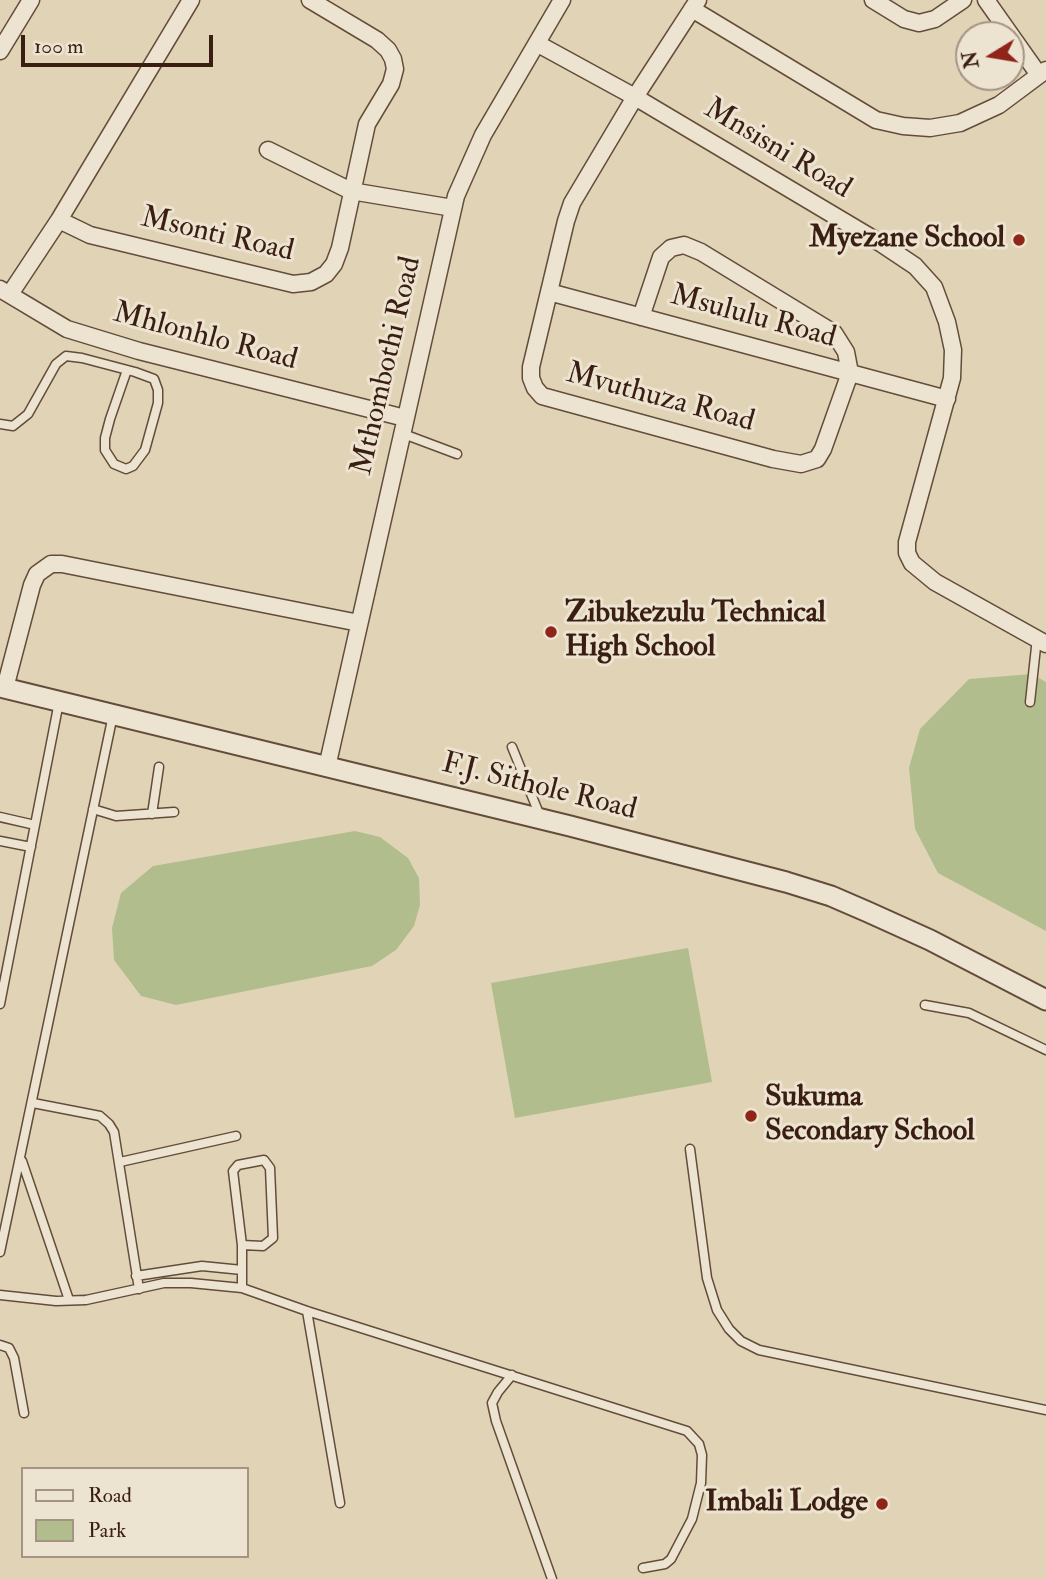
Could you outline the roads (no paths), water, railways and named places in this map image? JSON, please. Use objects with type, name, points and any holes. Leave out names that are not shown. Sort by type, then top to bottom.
[{"type":"street","points":[[0,51],[31,0]]},
{"type":"street","points":[[5,292],[59,220],[191,0]]},
{"type":"street","name":"Msonti Road","points":[[59,220],[90,235],[293,284],[311,282],[326,274],[334,264],[340,248],[367,124],[391,84],[395,69],[388,50],[377,40],[310,0]]},
{"type":"street","name":"Mthombothi Road","points":[[327,767],[453,208],[471,159],[562,0]]},
{"type":"street","points":[[873,0],[904,19],[919,23],[935,19],[963,0]]},
{"type":"street","points":[[695,5],[876,120],[930,128],[960,123],[999,105],[1043,72],[986,0]]},
{"type":"street","name":"Mvuthuza Road","points":[[695,5],[635,97],[572,203],[531,366],[531,378],[535,388],[542,396],[773,459],[801,464],[817,459],[823,449],[850,373]]},
{"type":"street","name":"Mnsisni Road","points":[[538,44],[635,97],[915,266],[934,287],[947,322],[953,350],[952,378],[907,542],[907,553],[912,563],[935,582],[1041,641]]},
{"type":"street","points":[[268,150],[351,191],[453,208]]},
{"type":"street","name":"Msululu Road","points":[[641,317],[661,257],[671,248],[684,244],[827,328],[843,345],[850,373]]},
{"type":"street","name":"Mhlonhlo Road","points":[[5,292],[62,327],[127,348],[403,425]]},
{"type":"street","name":"Msululu Road","points":[[549,292],[947,399]]},
{"type":"street","points":[[2,688],[32,585],[37,575],[51,564],[359,623]]},
{"type":"street","name":"F.J. Sithole Road","points":[[2,688],[541,818],[772,878],[831,896],[930,940],[1046,1000]]},
{"type":"lane","points":[[0,424],[13,426],[28,414],[60,358],[73,356],[127,370],[154,379],[158,390],[158,403],[145,450],[133,466],[126,469],[114,464],[109,458],[105,450],[105,438],[127,370]]},
{"type":"lane","points":[[403,425],[457,454]]},
{"type":"lane","points":[[1030,702],[1041,641]]},
{"type":"lane","points":[[0,1004],[59,702]]},
{"type":"lane","points":[[0,1252],[113,715]]},
{"type":"lane","points":[[512,747],[541,818]]},
{"type":"lane","points":[[152,814],[159,767]]},
{"type":"lane","points":[[93,809],[116,816],[174,812]]},
{"type":"lane","points":[[0,817],[35,825]]},
{"type":"lane","points":[[0,841],[31,847]]},
{"type":"lane","points":[[925,1005],[969,1013],[1046,1049]]},
{"type":"lane","points":[[33,1103],[100,1116],[114,1132],[139,1289]]},
{"type":"lane","points":[[120,1162],[236,1136]]},
{"type":"lane","points":[[690,1149],[707,1279],[717,1310],[729,1329],[741,1341],[759,1350],[1046,1409]]},
{"type":"lane","points":[[21,1158],[69,1300]]},
{"type":"lane","points":[[242,1245],[263,1246],[273,1238],[270,1168],[264,1160],[238,1165],[233,1171],[242,1245],[242,1288]]},
{"type":"lane","points":[[136,1276],[202,1266],[242,1270]]},
{"type":"lane","points":[[0,1294],[24,1298],[86,1300],[164,1283],[242,1288],[687,1431],[699,1444],[702,1455],[701,1483],[692,1519],[671,1559],[665,1564],[643,1569]]},
{"type":"lane","points":[[307,1311],[340,1503]]},
{"type":"lane","points":[[0,1345],[12,1351],[24,1413]]},
{"type":"lane","points":[[512,1375],[492,1403],[552,1579]]},
{"type":"place","name":"Myezane School","points":[[1019,240]]},
{"type":"place","name":"Zibukezulu Technical High School","points":[[551,632]]},
{"type":"place","name":"Sukuma Secondary School","points":[[751,1116]]},
{"type":"place","name":"Imbali Lodge","points":[[882,1504]]}]
